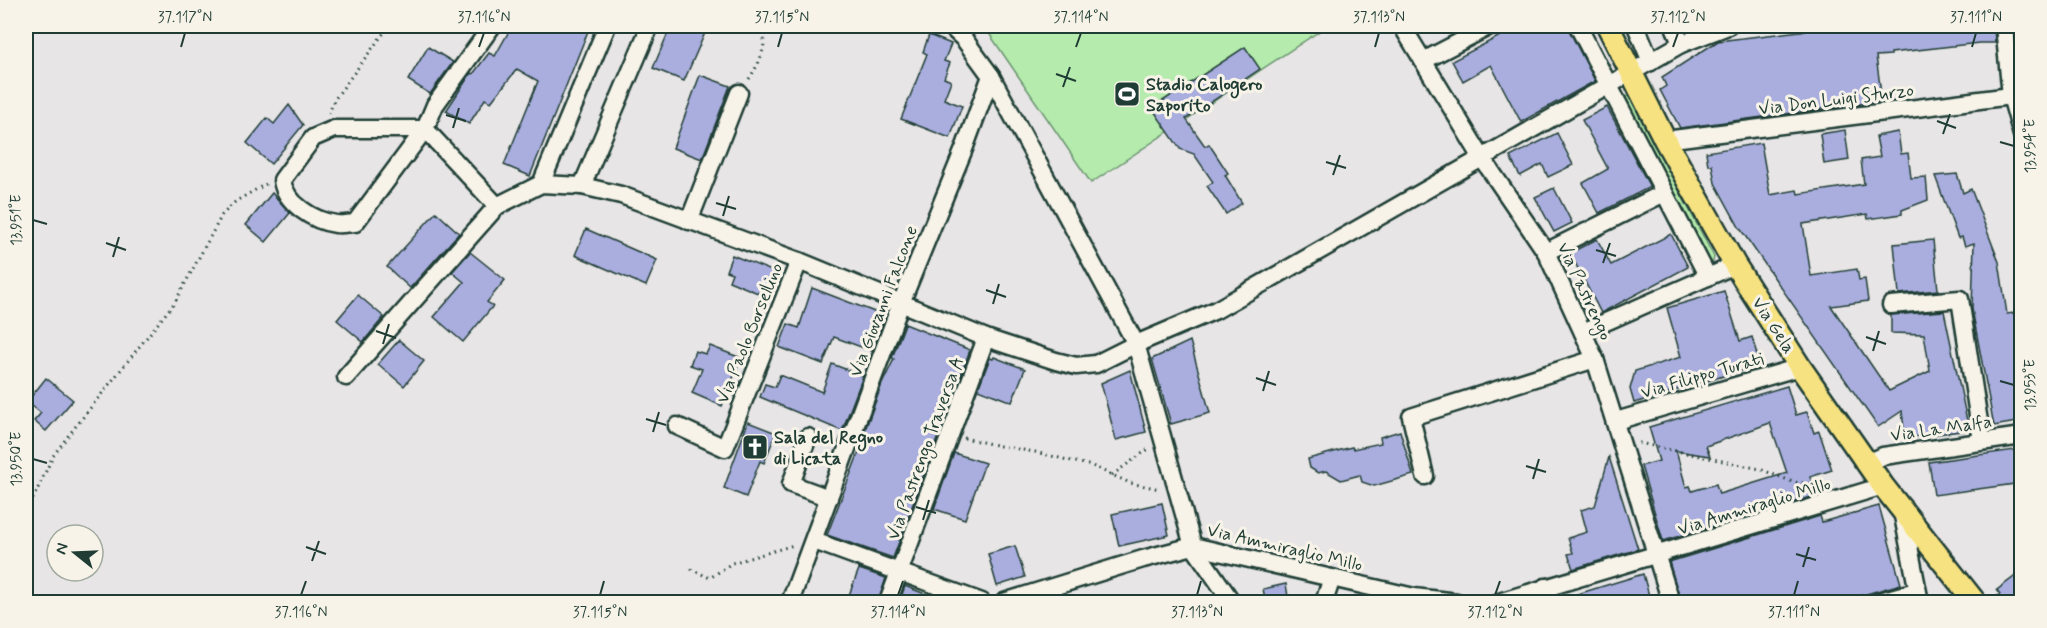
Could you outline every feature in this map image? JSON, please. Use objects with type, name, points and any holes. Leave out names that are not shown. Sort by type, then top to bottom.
[{"type":"main road","name":"Via Gela","points":[[1608,26],[1665,140],[1735,265],[1800,367],[1884,486],[1975,603]]},
{"type":"street","points":[[492,26],[435,105],[425,129],[355,223],[336,225],[315,218],[294,203],[284,191],[282,180],[313,138],[334,129],[425,129],[497,206]]},
{"type":"street","points":[[541,184],[607,26]]},
{"type":"street","points":[[582,186],[650,26]]},
{"type":"street","points":[[950,26],[964,39],[991,76],[1136,344],[1193,546],[1232,603]]},
{"type":"street","name":"Via Pastrengo","points":[[1402,26],[1482,158],[1546,252],[1595,359],[1671,603]]},
{"type":"street","points":[[1423,61],[1490,26]]},
{"type":"street","points":[[1578,26],[1708,277]]},
{"type":"street","points":[[1636,26],[1652,62]]},
{"type":"street","points":[[1674,26],[1681,44]]},
{"type":"street","points":[[346,377],[497,206],[541,184],[582,186],[621,195],[798,261],[986,338],[1056,362],[1076,366],[1096,364],[1136,344],[1216,310],[1681,44],[1728,26]]},
{"type":"street","points":[[2004,26],[2014,50],[2011,96],[2022,135]]},
{"type":"street","name":"Via Giovanni Falcone","points":[[790,603],[901,303],[964,149],[991,76]]},
{"type":"street","points":[[689,221],[739,93]]},
{"type":"street","name":"Via Don Luigi Sturzo","points":[[1665,140],[2011,96]]},
{"type":"street","points":[[1546,252],[1664,193]]},
{"type":"street","name":"Via Paolo Borsellino","points":[[677,426],[726,448],[798,261]]},
{"type":"street","points":[[1583,332],[1735,265]]},
{"type":"street","points":[[1891,305],[1960,299],[1982,441]]},
{"type":"street","name":"Via Pastrengo Traversa A","points":[[888,603],[986,338]]},
{"type":"street","points":[[1425,476],[1411,417],[1595,359]]},
{"type":"street","name":"Via Filippo Turati","points":[[1616,421],[1800,367]]},
{"type":"street","name":"Via La Malfa","points":[[1868,463],[1883,456],[2022,436]]},
{"type":"street","points":[[808,437],[790,484],[829,498]]},
{"type":"street","name":"Via Ammiraglio Millo","points":[[1499,603],[1548,595],[1658,556],[1884,486]]},
{"type":"street","points":[[1877,603],[1918,597],[1902,507]]},
{"type":"street","points":[[813,544],[900,571],[982,603]]},
{"type":"street","name":"Via Ammiraglio Millo","points":[[1004,603],[1143,559],[1193,546],[1414,597],[1457,603]]},
{"type":"street","points":[[1324,603],[1332,578]]},
{"type":"path","points":[[334,129],[329,114],[334,100],[389,26]]},
{"type":"path","points":[[739,93],[759,64],[765,38],[762,26]]},
{"type":"path","points":[[26,509],[53,456],[176,302],[222,215],[236,201],[264,185],[282,180]]},
{"type":"path","points":[[951,435],[1070,460],[1092,466],[1131,483],[1161,489],[1176,487]]},
{"type":"path","points":[[1620,439],[1760,469],[1793,482],[1837,487],[1843,499]]},
{"type":"path","points":[[1112,475],[1146,450],[1163,444]]},
{"type":"path","points":[[691,569],[710,578],[732,562],[789,545],[813,544]]},
{"type":"green space","name":"Stadio Calogero Saporito","points":[[984,26],[1327,26],[1091,183]]},
{"type":"green space","points":[[1624,95],[1630,97],[1714,257],[1713,262],[1709,262],[1622,97]]},
{"type":"building","points":[[512,26],[590,26],[530,176],[504,165],[538,81],[517,69],[491,102],[485,99],[469,124],[446,111],[471,73],[473,74],[489,53],[495,56]]},
{"type":"building","points":[[671,26],[708,26],[684,81],[653,68]]},
{"type":"building","points":[[1519,26],[1567,26],[1595,81],[1521,122],[1491,65],[1463,81],[1452,61]]},
{"type":"building","points":[[1842,26],[1994,26],[1995,43],[1876,56],[1882,101],[1680,128],[1660,90],[1666,86],[1662,77],[1718,41]]},
{"type":"building","points":[[929,35],[951,44],[944,61],[950,63],[944,78],[951,81],[944,99],[962,106],[950,138],[901,119],[927,54],[923,52]]},
{"type":"building","points":[[428,47],[453,62],[430,94],[408,80]]},
{"type":"building","points":[[1245,47],[1260,69],[1186,119],[1205,146],[1209,144],[1228,173],[1225,175],[1242,203],[1226,214],[1207,186],[1213,182],[1194,154],[1180,149],[1152,108]]},
{"type":"building","points":[[700,75],[730,86],[702,159],[673,148]]},
{"type":"building","points":[[289,105],[303,125],[271,164],[247,143],[267,118],[274,124]]},
{"type":"building","points":[[1607,107],[1650,187],[1599,213],[1583,183],[1608,169],[1582,120]]},
{"type":"building","points":[[1845,130],[1849,160],[1824,164],[1820,134]]},
{"type":"building","points":[[1898,132],[1901,154],[1908,153],[1911,178],[1926,177],[1928,200],[1902,210],[1902,214],[1868,219],[1867,214],[1803,224],[1811,276],[1857,269],[1859,280],[1865,279],[1868,301],[1831,306],[1889,391],[1930,371],[1924,334],[1891,333],[1891,315],[1944,311],[1969,430],[1905,438],[1902,411],[1878,427],[1739,227],[1715,183],[1712,165],[1708,165],[1706,152],[1761,143],[1770,195],[1797,190],[1798,194],[1864,184],[1861,160],[1880,157],[1876,136]]},
{"type":"building","points":[[1557,133],[1573,165],[1548,177],[1542,164],[1520,176],[1510,157]]},
{"type":"building","points":[[1957,174],[1963,193],[1971,189],[1999,262],[2007,314],[2022,312],[2022,421],[1994,426],[1972,309],[1974,243],[1965,246],[1962,237],[1958,238],[1935,176]]},
{"type":"building","points":[[1554,188],[1572,223],[1554,232],[1535,197]]},
{"type":"building","points":[[272,193],[290,213],[266,242],[246,225]]},
{"type":"building","points":[[436,212],[459,233],[410,288],[387,267]]},
{"type":"building","points":[[586,229],[657,260],[646,286],[575,255]]},
{"type":"building","points":[[1671,234],[1688,267],[1601,313],[1570,253],[1597,239],[1611,265]]},
{"type":"building","points":[[1933,240],[1938,290],[1899,294],[1894,244]]},
{"type":"building","points":[[470,252],[505,280],[487,302],[493,306],[463,342],[434,317],[464,282],[452,272]]},
{"type":"building","points":[[732,255],[779,274],[770,298],[729,281],[732,273],[726,271]]},
{"type":"building","points":[[812,288],[885,316],[872,351],[834,337],[823,364],[779,347],[788,324],[799,328]]},
{"type":"building","points":[[1724,291],[1740,341],[1752,337],[1760,365],[1634,403],[1630,389],[1635,371],[1681,357],[1667,308]]},
{"type":"building","points":[[358,295],[384,317],[363,342],[337,320]]},
{"type":"building","points":[[905,324],[970,350],[893,558],[827,535],[864,439],[862,438],[882,384],[894,359],[892,358]]},
{"type":"building","points":[[399,340],[424,361],[404,386],[378,364]]},
{"type":"building","points":[[1190,341],[1210,413],[1171,424],[1152,359]]},
{"type":"building","points":[[710,346],[741,358],[722,406],[692,393],[702,369],[690,365],[695,351],[706,354]]},
{"type":"building","points":[[994,357],[1025,369],[1012,402],[978,389],[990,358]]},
{"type":"building","points":[[832,364],[863,376],[842,431],[760,397],[765,384],[775,387],[780,375],[822,392]]},
{"type":"building","points":[[1130,370],[1146,432],[1116,440],[1101,383]]},
{"type":"building","points":[[46,378],[73,400],[46,431],[34,421],[41,413],[27,402]]},
{"type":"building","points":[[1787,386],[1796,415],[1807,412],[1814,433],[1819,431],[1832,470],[1810,477],[1815,496],[1663,541],[1641,466],[1659,461],[1649,427]],"holes":[[[1770,423],[1787,473],[1719,494],[1716,484],[1692,491],[1690,486],[1686,487],[1676,451],[1710,456],[1706,446]]]},
{"type":"building","name":"Sala del Regno di Licata","points":[[748,422],[776,433],[764,463],[760,461],[746,497],[724,488]]},
{"type":"building","points":[[1400,431],[1413,475],[1374,486],[1362,482],[1360,475],[1341,480],[1326,471],[1318,473],[1310,468],[1308,459],[1352,447],[1353,449],[1381,443],[1380,437]]},
{"type":"building","points":[[2022,449],[2022,483],[1934,495],[1929,462]]},
{"type":"building","points":[[954,453],[985,463],[965,519],[934,509]]},
{"type":"building","points":[[1609,457],[1638,549],[1573,569],[1568,554],[1573,553],[1568,538],[1587,532],[1581,510],[1595,506]]},
{"type":"building","points":[[1162,503],[1169,535],[1119,546],[1112,514]]},
{"type":"building","points":[[1879,506],[1901,584],[1835,603],[1681,603],[1669,562],[1820,516],[1822,522]]},
{"type":"building","points":[[1015,546],[1025,577],[997,586],[988,554]]},
{"type":"building","points":[[859,569],[886,578],[878,603],[846,603]]},
{"type":"building","points":[[2022,571],[2022,603],[1988,603],[2000,594],[1997,590]]},
{"type":"building","points":[[1643,574],[1651,603],[1561,603],[1561,599]]},
{"type":"building","points":[[1286,584],[1289,603],[1266,603],[1263,589]]},
{"type":"building","points":[[905,586],[945,602],[945,603],[899,603]]},
{"type":"place","name":"Stadio Calogero Saporito","points":[[1127,94]]},
{"type":"place","name":"Sala del Regno di Licata","points":[[755,447]]}]
